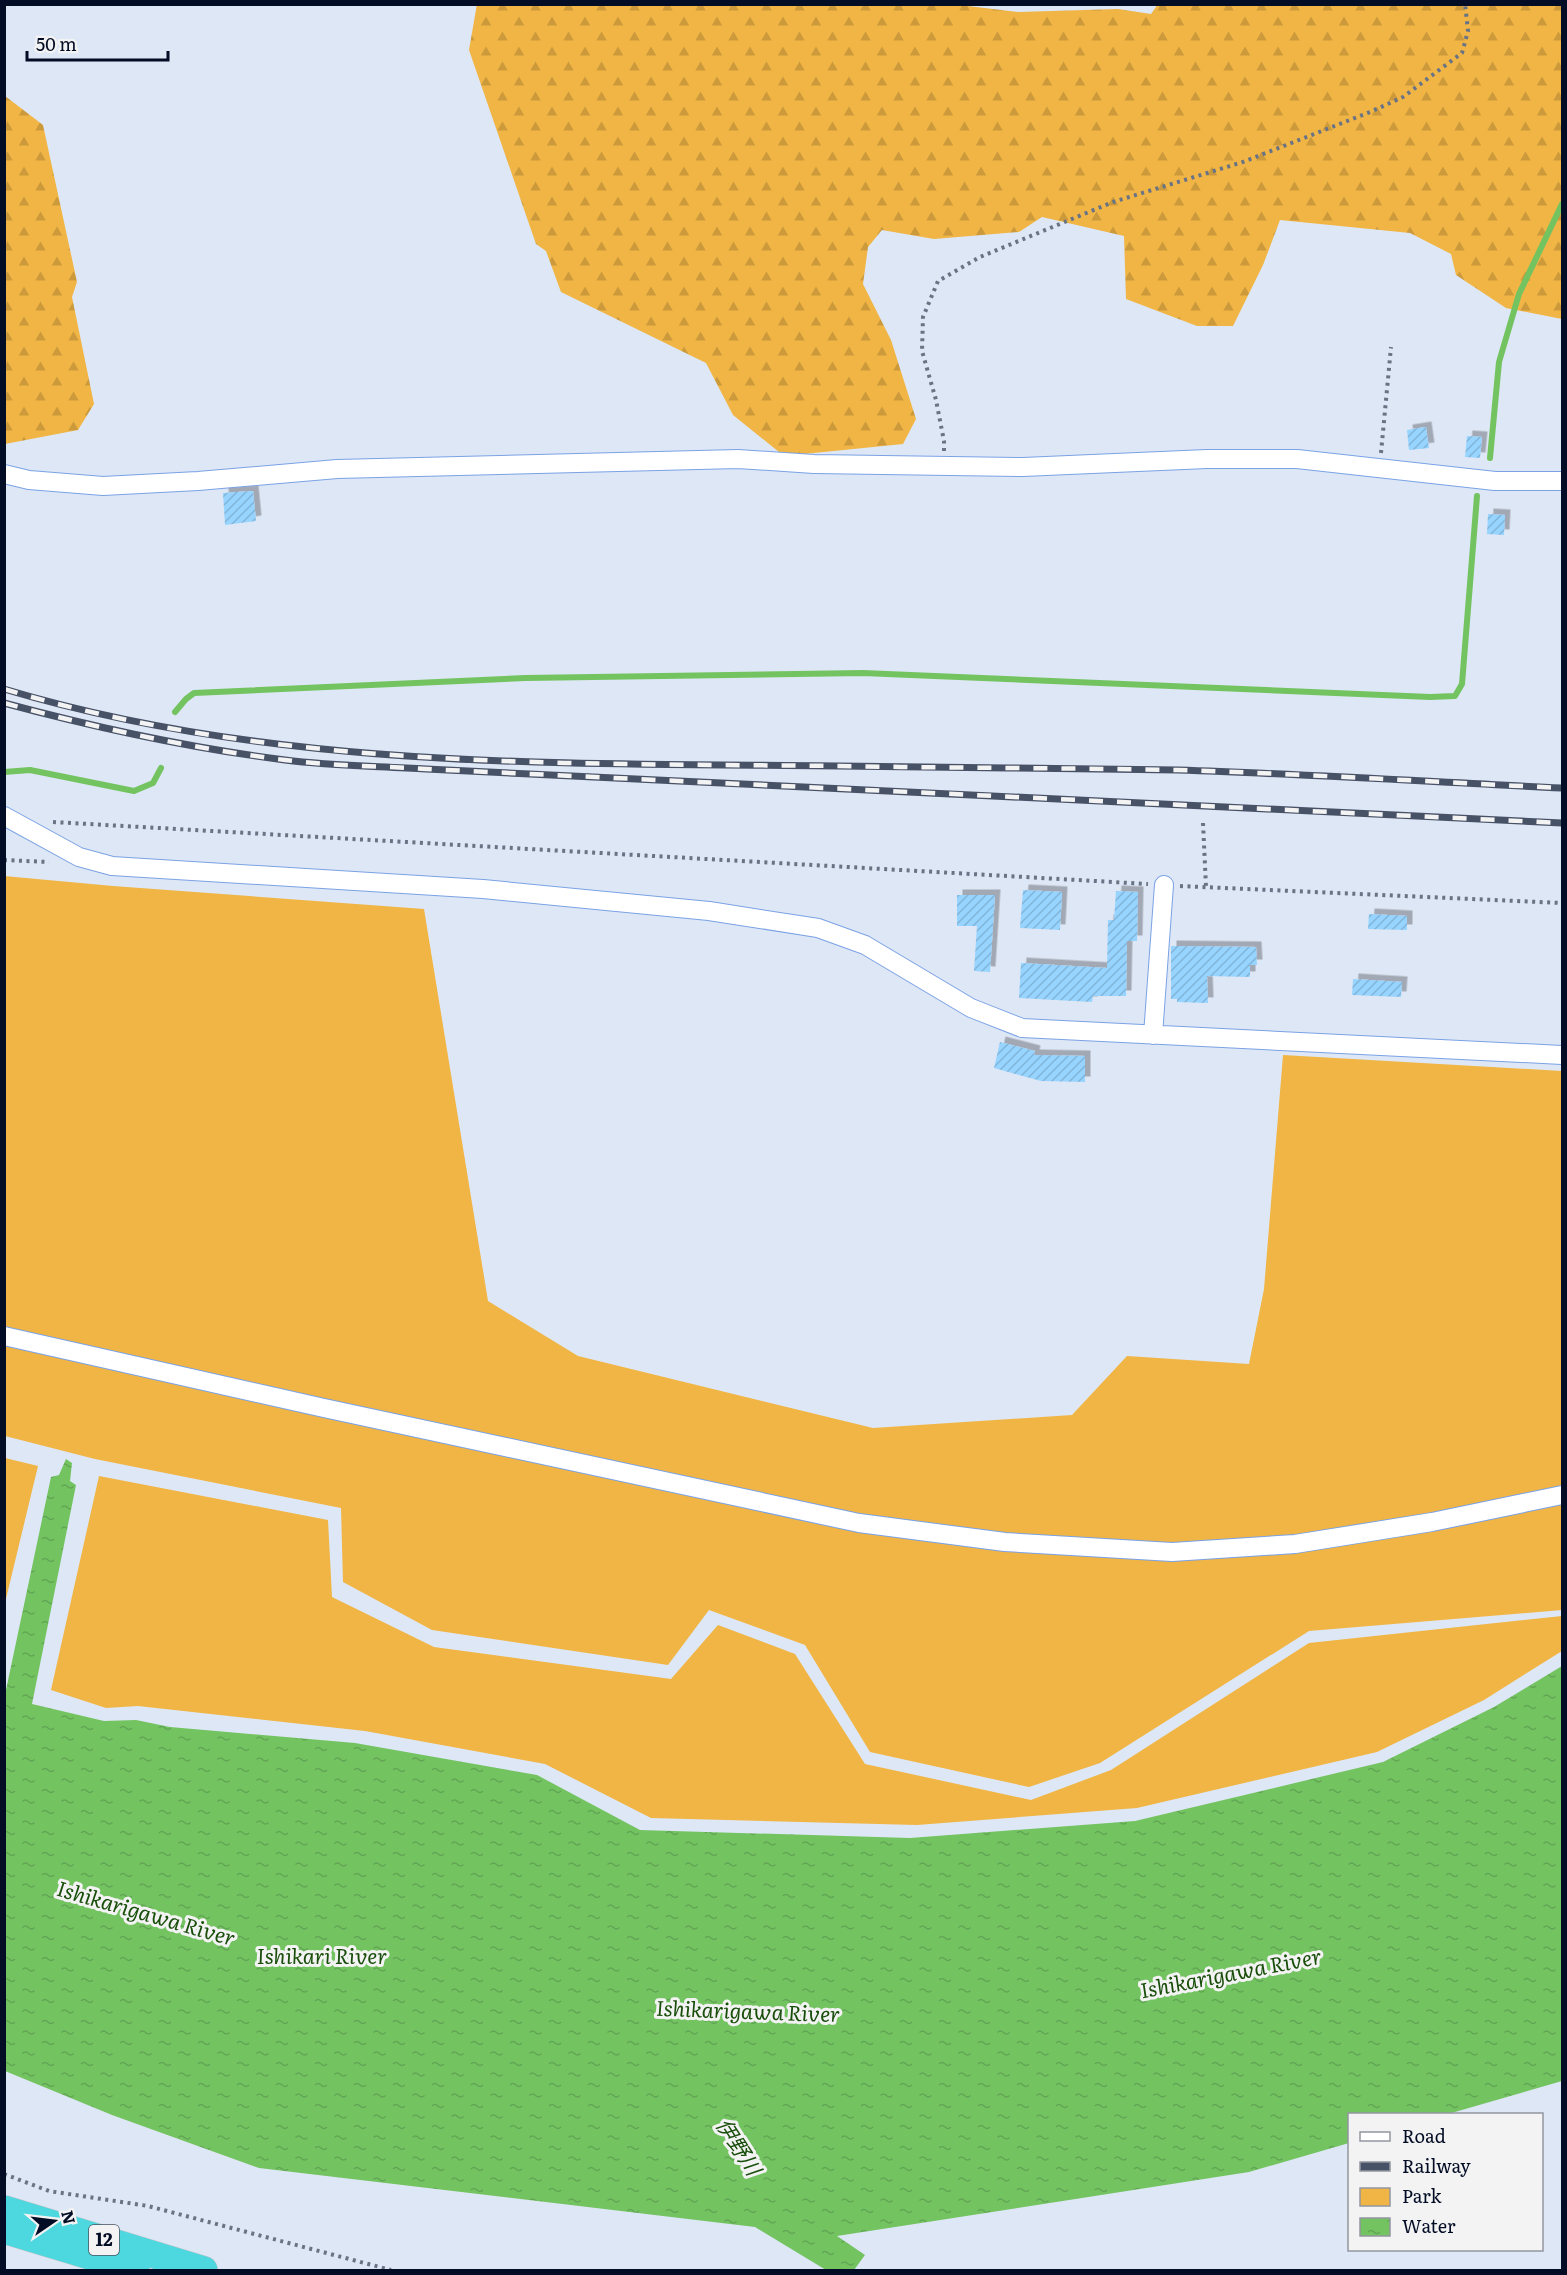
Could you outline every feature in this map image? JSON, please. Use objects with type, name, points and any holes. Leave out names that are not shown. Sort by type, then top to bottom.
[{"type":"highway","name":"12","points":[[4,2209],[204,2271]]},
{"type":"highway","name":"12","points":[[4,2230],[136,2271]]},
{"type":"street","points":[[4,474],[29,480],[103,486],[338,470],[738,459],[814,464],[1023,467],[1207,459],[1297,459],[1495,481],[1563,481]]},
{"type":"street","points":[[4,816],[79,857],[112,866],[483,890],[697,910],[818,928],[865,945],[971,1008],[1022,1028],[1563,1055]]},
{"type":"street","points":[[1153,1035],[1164,885]]},
{"type":"street","points":[[4,1336],[347,1413],[859,1523],[1005,1542],[1172,1552],[1295,1544],[1432,1522],[1563,1495]]},
{"type":"path","points":[[943,466],[944,441],[936,400],[922,351],[923,317],[938,281],[980,257],[1113,202],[1243,162],[1403,97],[1462,53],[1468,31],[1465,4]]},
{"type":"path","points":[[1380,468],[1391,347]]},
{"type":"path","points":[[48,822],[1164,885],[1563,903]]},
{"type":"path","points":[[1203,823],[1206,887]]},
{"type":"path","points":[[4,860],[61,862],[79,857]]},
{"type":"path","points":[[4,2174],[50,2191],[148,2206],[391,2271]]},
{"type":"green space","points":[[477,4],[951,4],[1018,12],[1118,9],[1151,14],[1158,4],[1562,5],[1562,319],[1506,308],[1456,275],[1451,254],[1410,233],[1280,220],[1263,265],[1233,326],[1197,326],[1126,299],[1124,236],[1042,217],[1019,232],[934,239],[882,230],[868,247],[863,284],[891,340],[916,419],[903,444],[784,456],[733,415],[706,363],[561,292],[546,251],[536,244],[469,50]]},
{"type":"green space","points":[[5,96],[43,125],[77,282],[72,297],[94,404],[78,430],[5,444]]},
{"type":"green space","points":[[4,876],[424,909],[488,1301],[578,1356],[873,1428],[1072,1415],[1127,1356],[1249,1364],[1264,1289],[1283,1055],[1562,1071],[1562,1610],[1309,1631],[1100,1763],[1029,1787],[870,1752],[805,1645],[709,1610],[668,1665],[432,1630],[343,1582],[341,1508],[95,1459],[5,1436]]},
{"type":"green space","points":[[4,1458],[38,1466],[5,1603]]},
{"type":"green space","points":[[99,1476],[328,1520],[332,1597],[434,1647],[671,1679],[718,1625],[795,1654],[865,1764],[1031,1800],[1111,1770],[1309,1643],[1562,1616],[1562,1651],[1484,1700],[1377,1752],[1137,1808],[917,1825],[651,1818],[545,1764],[365,1731],[138,1706],[106,1708],[51,1690]]},
{"type":"water","name":"Ishikari River","points":[[66,1459],[72,1463],[70,1481],[76,1485],[32,1704],[104,1721],[136,1720],[170,1727],[355,1743],[537,1775],[640,1830],[910,1838],[1135,1821],[1383,1762],[1494,1707],[1562,1666],[1562,2081],[1451,2113],[1348,2113],[1348,2143],[1249,2172],[837,2236],[865,2255],[854,2270],[826,2270],[755,2227],[259,2168],[112,2115],[5,2071],[5,1690],[51,1477],[59,1475]]},
{"type":"building","points":[[1426,427],[1429,448],[1409,450],[1407,430]]},
{"type":"building","points":[[1467,436],[1482,437],[1480,458],[1465,457]]},
{"type":"building","points":[[253,491],[256,521],[225,525],[223,493]]},
{"type":"building","points":[[1488,514],[1505,515],[1504,535],[1487,534]]},
{"type":"building","points":[[1023,890],[1062,892],[1060,930],[1020,928]]},
{"type":"building","points":[[1116,891],[1138,892],[1137,941],[1127,941],[1126,996],[1093,996],[1092,1002],[1019,998],[1021,963],[1107,968],[1108,920],[1114,920]]},
{"type":"building","points":[[957,895],[995,895],[990,972],[974,971],[977,926],[957,926]]},
{"type":"building","points":[[1369,914],[1407,916],[1407,930],[1368,929]]},
{"type":"building","points":[[1171,946],[1256,947],[1257,965],[1250,965],[1250,977],[1207,976],[1208,1003],[1177,1002],[1177,999],[1171,999]]},
{"type":"building","points":[[1353,979],[1402,982],[1401,997],[1352,995]]},
{"type":"building","points":[[1000,1042],[1035,1051],[1034,1055],[1085,1056],[1085,1082],[1041,1081],[994,1068]]},
{"type":"waterway","points":[[1490,458],[1499,362],[1519,294],[1562,204]]},
{"type":"waterway","points":[[175,712],[194,693],[525,678],[863,673],[1430,697],[1455,696],[1462,684],[1477,496]]},
{"type":"waterway","points":[[4,772],[30,770],[134,791],[153,783],[161,768]]},
{"type":"railway","points":[[4,689],[106,715],[210,735],[314,748],[418,757],[629,764],[1178,770],[1562,788]]},
{"type":"railway","points":[[4,703],[74,721],[179,743],[320,764],[1562,823]]},
{"type":"water label","name":"Ishikarigawa River","points":[[146,1914]]},
{"type":"water label","name":"Ishikarigawa River","points":[[1231,1974]]},
{"type":"water label","name":"Ishikarigawa River","points":[[748,2012]]},
{"type":"water label","name":"伊野川","points":[[738,2147]]}]
